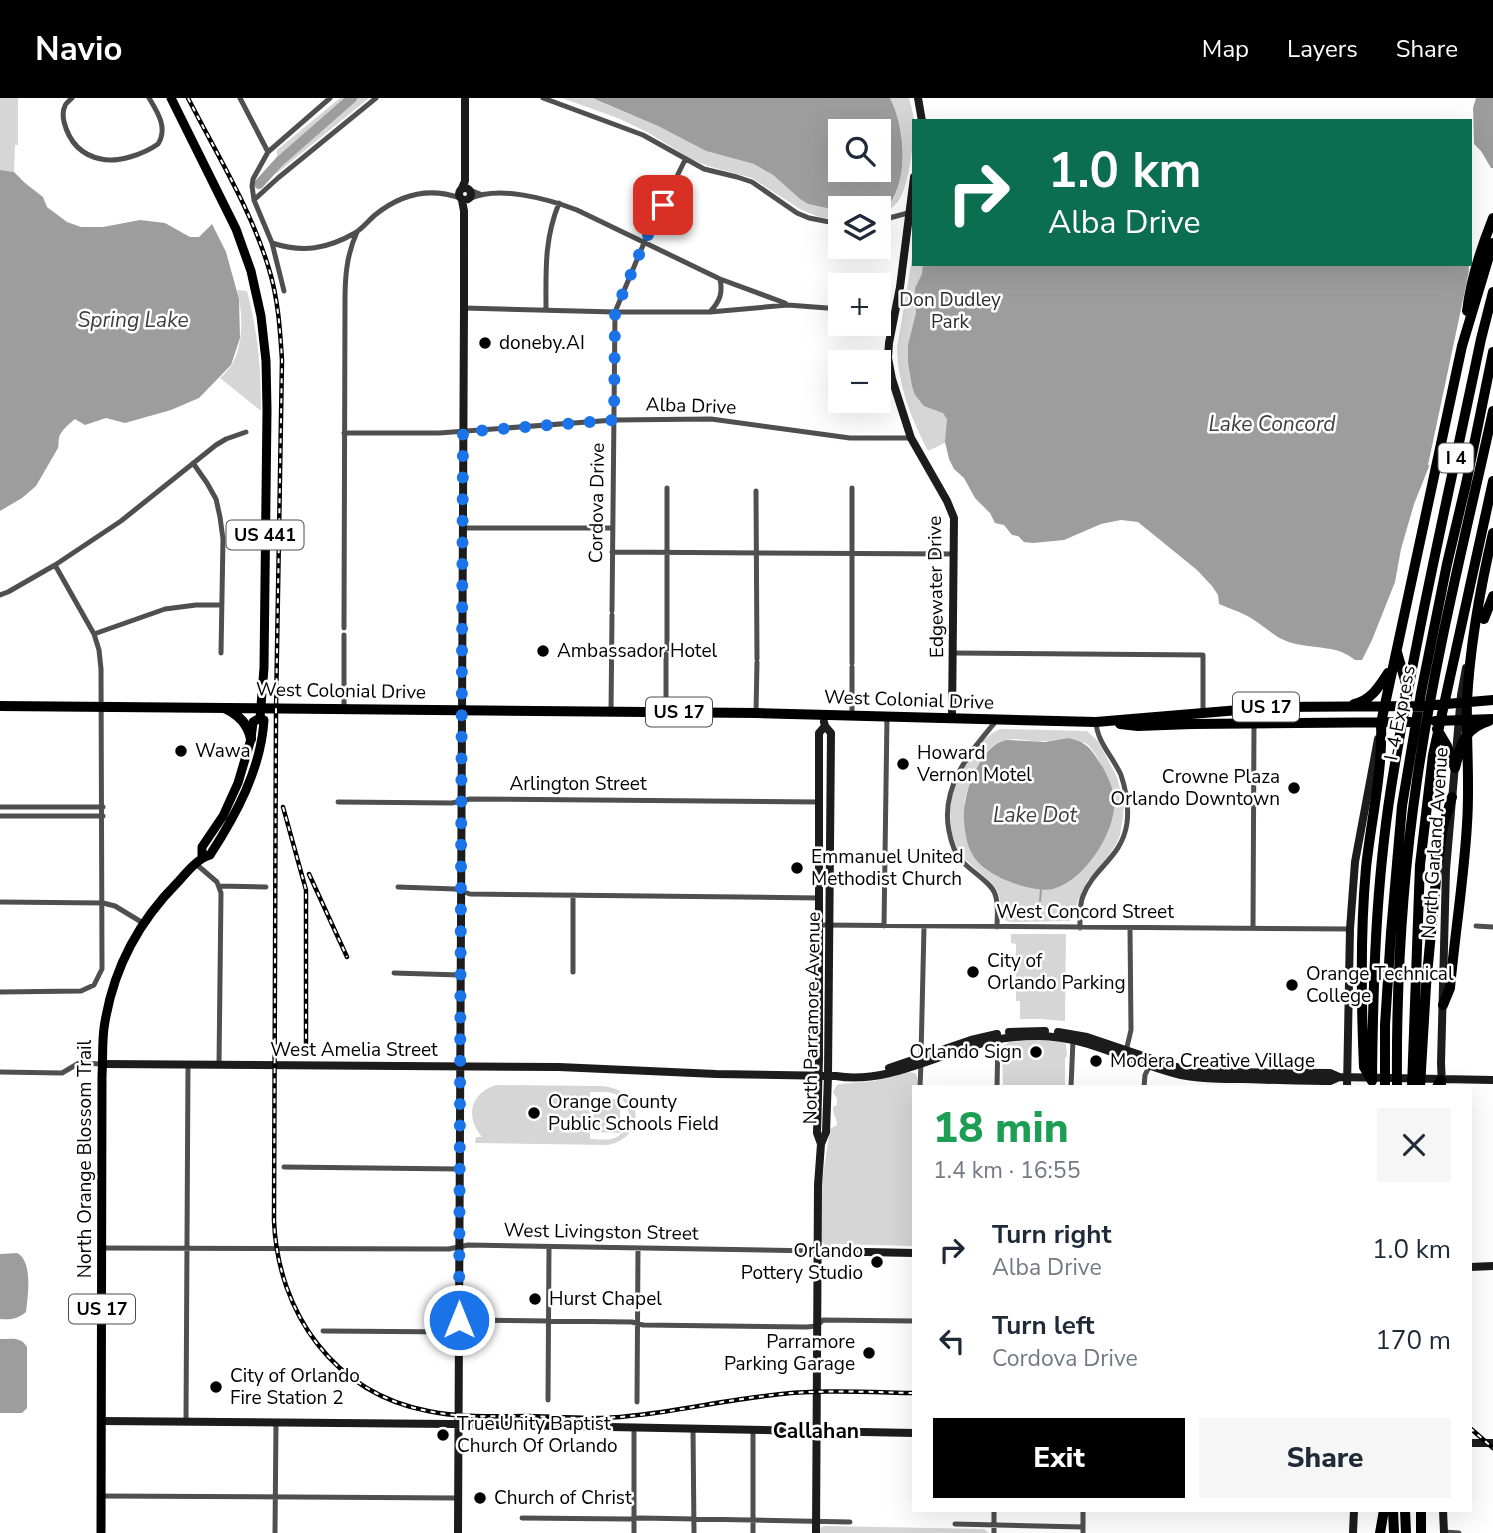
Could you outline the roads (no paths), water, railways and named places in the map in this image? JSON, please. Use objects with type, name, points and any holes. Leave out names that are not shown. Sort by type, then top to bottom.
[{"type":"highway","points":[[1368,1062],[1361,987],[1363,912],[1380,765],[1381,723],[1462,346],[1470,290],[1493,218]]},
{"type":"highway","points":[[1462,346],[1493,243]]},
{"type":"highway","name":"I 4","points":[[1372,1084],[1368,1062],[1383,855],[1391,788],[1421,624],[1493,292]]},
{"type":"highway","name":"I-4 Express","points":[[1397,1085],[1397,988],[1415,792],[1432,690],[1447,564],[1472,459],[1493,352]]},
{"type":"highway","name":"I-4 Express","points":[[1385,1085],[1385,1025],[1404,790],[1421,693],[1440,628],[1493,411]]},
{"type":"highway","name":"I 4","points":[[1412,1085],[1416,1063],[1420,865],[1428,794],[1437,731],[1493,481]]},
{"type":"highway","points":[[1443,1005],[1450,988],[1465,852],[1468,689],[1493,533]]},
{"type":"highway","points":[[1480,618],[1493,596]]},
{"type":"highway","points":[[1396,649],[1410,695],[1432,721],[1447,746],[1455,768]]},
{"type":"highway","points":[[1344,706],[1363,702],[1371,696],[1392,667]]},
{"type":"highway","name":"West Colonial Drive","points":[[1099,722],[1276,706],[1419,706],[1493,700]]},
{"type":"highway","name":"West Colonial Drive","points":[[0,706],[224,708],[261,713],[344,709],[756,713],[824,720],[852,715],[1099,722],[1138,726],[1493,719]]},
{"type":"highway","points":[[1419,706],[1460,720]]},
{"type":"highway","points":[[224,708],[240,718],[251,738]]},
{"type":"highway","points":[[1455,768],[1466,735],[1476,726],[1493,719]]},
{"type":"highway","points":[[1420,1085],[1416,1063],[1437,869],[1443,826],[1452,797]]},
{"type":"highway","points":[[1377,1512],[1379,1533]]},
{"type":"highway","points":[[1379,1533],[1384,1512]]},
{"type":"highway","points":[[1394,1512],[1394,1533]]},
{"type":"highway","points":[[1405,1512],[1406,1533]]},
{"type":"highway","points":[[1421,1512],[1421,1533]]},
{"type":"main road","name":"North Orange Blossom Trail","points":[[101,1533],[104,1030],[114,985],[129,947],[168,892],[199,860],[210,855],[243,798],[258,754],[264,720],[261,713],[264,668],[267,410],[266,361],[261,316],[251,271],[236,229],[171,98]]},
{"type":"main road","name":"North Orange Blossom Trail","points":[[199,860],[202,847],[223,816],[238,783],[253,722],[261,713]]},
{"type":"street","points":[[72,98],[65,106],[63,116],[68,135],[78,148],[102,160],[123,158],[158,144],[162,136],[162,124],[158,111],[149,98]]},
{"type":"street","points":[[240,98],[268,152]]},
{"type":"street","points":[[284,291],[272,243],[254,200],[253,179],[268,152],[330,98]]},
{"type":"street","points":[[254,200],[278,177],[376,98]]},
{"type":"street","points":[[458,1533],[465,98]]},
{"type":"street","points":[[543,98],[643,135],[704,169],[752,183],[797,213],[828,222]]},
{"type":"street","points":[[918,98],[922,119]]},
{"type":"street","name":"Cordova Drive","points":[[611,712],[615,312],[644,243],[685,160]]},
{"type":"street","name":"Edgewater Drive","points":[[912,189],[900,288],[888,347],[889,365],[911,438],[952,511],[952,719]]},
{"type":"street","points":[[272,243],[288,248],[322,247],[357,232],[395,200],[425,193],[529,195],[577,210],[720,279],[788,304]]},
{"type":"street","points":[[546,310],[549,233],[559,203]]},
{"type":"street","points":[[891,217],[908,213]]},
{"type":"street","points":[[344,709],[346,268],[351,244],[357,232]]},
{"type":"street","points":[[710,312],[721,296],[720,279]]},
{"type":"street","points":[[464,308],[710,312],[788,304],[828,308]]},
{"type":"street","name":"Alba Drive","points":[[344,433],[463,432],[614,420],[726,420],[850,438],[911,438]]},
{"type":"street","points":[[0,595],[55,565],[121,520],[226,439],[246,432]]},
{"type":"street","points":[[193,463],[216,499],[220,517],[223,539],[221,653]]},
{"type":"street","points":[[667,488],[666,699],[669,712]]},
{"type":"street","points":[[852,488],[852,715]]},
{"type":"street","points":[[756,491],[756,713]]},
{"type":"street","points":[[462,528],[612,528]]},
{"type":"street","points":[[612,552],[954,554]]},
{"type":"street","points":[[0,992],[81,991],[94,985],[102,969],[103,707],[99,650],[94,634],[55,565]]},
{"type":"street","points":[[94,634],[164,609],[221,605]]},
{"type":"street","name":"North Garland Avenue","points":[[1440,1084],[1444,912],[1463,682],[1480,618],[1493,609]]},
{"type":"street","points":[[953,653],[1203,654],[1203,712]]},
{"type":"street","points":[[884,926],[887,716]]},
{"type":"street","name":"North Parramore Avenue","points":[[824,720],[819,733],[819,925],[828,1076]]},
{"type":"street","name":"North Parramore Avenue","points":[[816,1533],[816,1326],[821,1144],[817,1133],[817,1086],[828,1076],[831,733],[824,720]]},
{"type":"street","points":[[997,720],[960,767],[950,792],[947,815],[950,839],[959,858],[994,891],[997,901],[997,927]]},
{"type":"street","points":[[1080,928],[1082,898],[1091,881],[1116,853],[1124,834],[1128,811],[1120,775],[1097,732],[1099,722]]},
{"type":"street","points":[[1253,928],[1254,723]]},
{"type":"street","points":[[1345,1081],[1355,862],[1381,723]]},
{"type":"street","name":"Arlington Street","points":[[338,802],[452,803],[474,799],[819,802]]},
{"type":"street","points":[[0,807],[103,807]]},
{"type":"street","points":[[0,816],[103,816]]},
{"type":"street","points":[[199,860],[219,886],[221,893],[219,1065]]},
{"type":"street","points":[[219,886],[266,887]]},
{"type":"street","points":[[398,887],[455,889],[470,894],[819,898]]},
{"type":"street","points":[[573,895],[573,972]]},
{"type":"street","points":[[0,902],[103,903],[115,906],[144,923]]},
{"type":"street","name":"West Concord Street","points":[[819,925],[1350,929]]},
{"type":"street","points":[[1476,926],[1493,927]]},
{"type":"street","points":[[920,1085],[924,927]]},
{"type":"street","points":[[1110,1051],[1126,1051],[1131,1030],[1130,928]]},
{"type":"street","points":[[394,974],[460,975]]},
{"type":"street","name":"West Amelia Street","points":[[998,1037],[1035,1030],[1066,1032],[1198,1072],[1330,1073],[1345,1081]]},
{"type":"street","name":"West Amelia Street","points":[[0,1072],[62,1073],[79,1063],[559,1067],[828,1076],[884,1070],[980,1037],[1041,1036],[1073,1040],[1178,1074],[1209,1078],[1440,1084],[1493,1080]]},
{"type":"street","points":[[997,1085],[998,1037]]},
{"type":"street","points":[[1071,1085],[1073,1040],[1093,1040]]},
{"type":"street","points":[[186,1422],[188,1064]]},
{"type":"street","points":[[1144,1085],[1150,1065]]},
{"type":"street","points":[[284,1167],[459,1169]]},
{"type":"street","name":"West Livingston Street","points":[[187,1248],[449,1249],[468,1245],[912,1253]]},
{"type":"street","points":[[548,1400],[549,1247]]},
{"type":"street","points":[[102,1248],[187,1248]]},
{"type":"street","points":[[637,1402],[638,1248]]},
{"type":"street","points":[[1472,1267],[1493,1266]]},
{"type":"street","points":[[459,1320],[807,1327],[816,1326],[822,1320],[912,1321]]},
{"type":"street","points":[[323,1331],[458,1332]]},
{"type":"street","points":[[101,1421],[458,1424],[912,1433]]},
{"type":"street","points":[[275,1533],[276,1422]]},
{"type":"street","points":[[634,1428],[634,1533]]},
{"type":"street","points":[[693,1428],[694,1533]]},
{"type":"street","points":[[753,1429],[753,1533]]},
{"type":"street","points":[[1472,1443],[1493,1443]]},
{"type":"street","points":[[101,1496],[457,1498]]},
{"type":"street","points":[[994,1512],[994,1533]]},
{"type":"street","points":[[955,1524],[1083,1530],[1083,1512]]},
{"type":"street","points":[[1353,1533],[1354,1512]]},
{"type":"street","points":[[1443,1512],[1444,1533],[1459,1533]]},
{"type":"street","points":[[523,1518],[850,1522]]},
{"type":"water","points":[[592,98],[890,98],[899,123],[903,152],[900,181],[891,201],[891,196],[828,196],[828,208],[808,204],[773,175],[754,164],[706,151],[658,126]]},
{"type":"water","points":[[1476,98],[1493,98],[1493,168],[1474,144],[1473,108]]},
{"type":"water","name":"Spring Lake","points":[[0,170],[14,172],[43,197],[47,207],[67,222],[81,227],[103,227],[140,220],[165,223],[190,237],[199,237],[212,224],[226,252],[239,299],[240,338],[231,365],[199,398],[171,410],[125,423],[106,418],[85,425],[75,419],[61,433],[58,448],[36,486],[0,511]]},
{"type":"water","name":"Lake Concord","points":[[923,266],[1469,266],[1467,328],[1432,459],[1414,504],[1395,582],[1362,660],[1355,660],[1333,650],[1286,641],[1242,613],[1219,604],[1218,595],[1197,570],[1138,522],[1121,520],[1101,524],[1064,540],[1033,543],[1024,542],[1018,536],[1012,535],[1004,525],[995,523],[949,459],[945,442],[947,419],[943,413],[924,406],[912,386],[908,345],[916,313],[915,288]]},
{"type":"water","name":"Lake Dot","points":[[1068,738],[1083,743],[1090,749],[1110,783],[1114,797],[1111,824],[1097,852],[1077,875],[1065,884],[1053,889],[1041,889],[1012,883],[991,873],[969,848],[964,810],[969,785],[980,761],[996,744],[1006,740],[1045,742]]},
{"type":"water","points":[[17,1253],[22,1257],[27,1271],[26,1312],[14,1318],[0,1319],[0,1254]]},
{"type":"water","points":[[0,1339],[18,1340],[27,1347],[27,1408],[22,1413],[0,1413]]},
{"type":"waterway","points":[[259,184],[279,162],[352,98]]},
{"type":"waterway","points":[[1040,901],[1041,889]]},
{"type":"railway","points":[[188,98],[253,225],[277,302],[282,360],[276,709],[274,1221],[278,1255],[287,1287],[300,1317],[317,1344],[339,1367],[365,1387],[395,1401],[452,1415],[604,1418],[802,1392],[912,1393]]},
{"type":"railway","points":[[283,807],[306,890],[306,1044]]},
{"type":"railway","points":[[309,874],[347,957]]},
{"type":"railway","points":[[1472,1430],[1493,1448]]},
{"type":"place","name":"doneby.AI","points":[[485,343]]},
{"type":"place","name":"Ambassador Hotel","points":[[543,651]]},
{"type":"place","name":"Wawa","points":[[181,751]]},
{"type":"place","name":"Howard Vernon Motel","points":[[903,764]]},
{"type":"place","name":"Crowne Plaza Orlando Downtown","points":[[1294,788]]},
{"type":"place","name":"Emmanuel United Methodist Church","points":[[797,868]]},
{"type":"place","name":"City of Orlando Parking","points":[[973,972]]},
{"type":"place","name":"Orange Technical College","points":[[1292,985]]},
{"type":"place","name":"Orlando Sign","points":[[1036,1052]]},
{"type":"place","name":"Modera Creative Village","points":[[1096,1061]]},
{"type":"place","name":"Orange County Public Schools Field","points":[[534,1113]]},
{"type":"place","name":"Orlando Pottery Studio","points":[[877,1262]]},
{"type":"place","name":"Hurst Chapel","points":[[535,1299]]},
{"type":"place","name":"Parramore Parking Garage","points":[[869,1353]]},
{"type":"place","name":"City of Orlando Fire Station 2","points":[[216,1387]]},
{"type":"place","name":"True Unity Baptist Church Of Orlando","points":[[443,1435]]},
{"type":"place","name":"Church of Christ","points":[[480,1498]]},
{"type":"district","name":"Callahan","points":[[816,1431]]},
{"type":"park label","name":"Don Dudley Park","points":[[950,311]]}]
